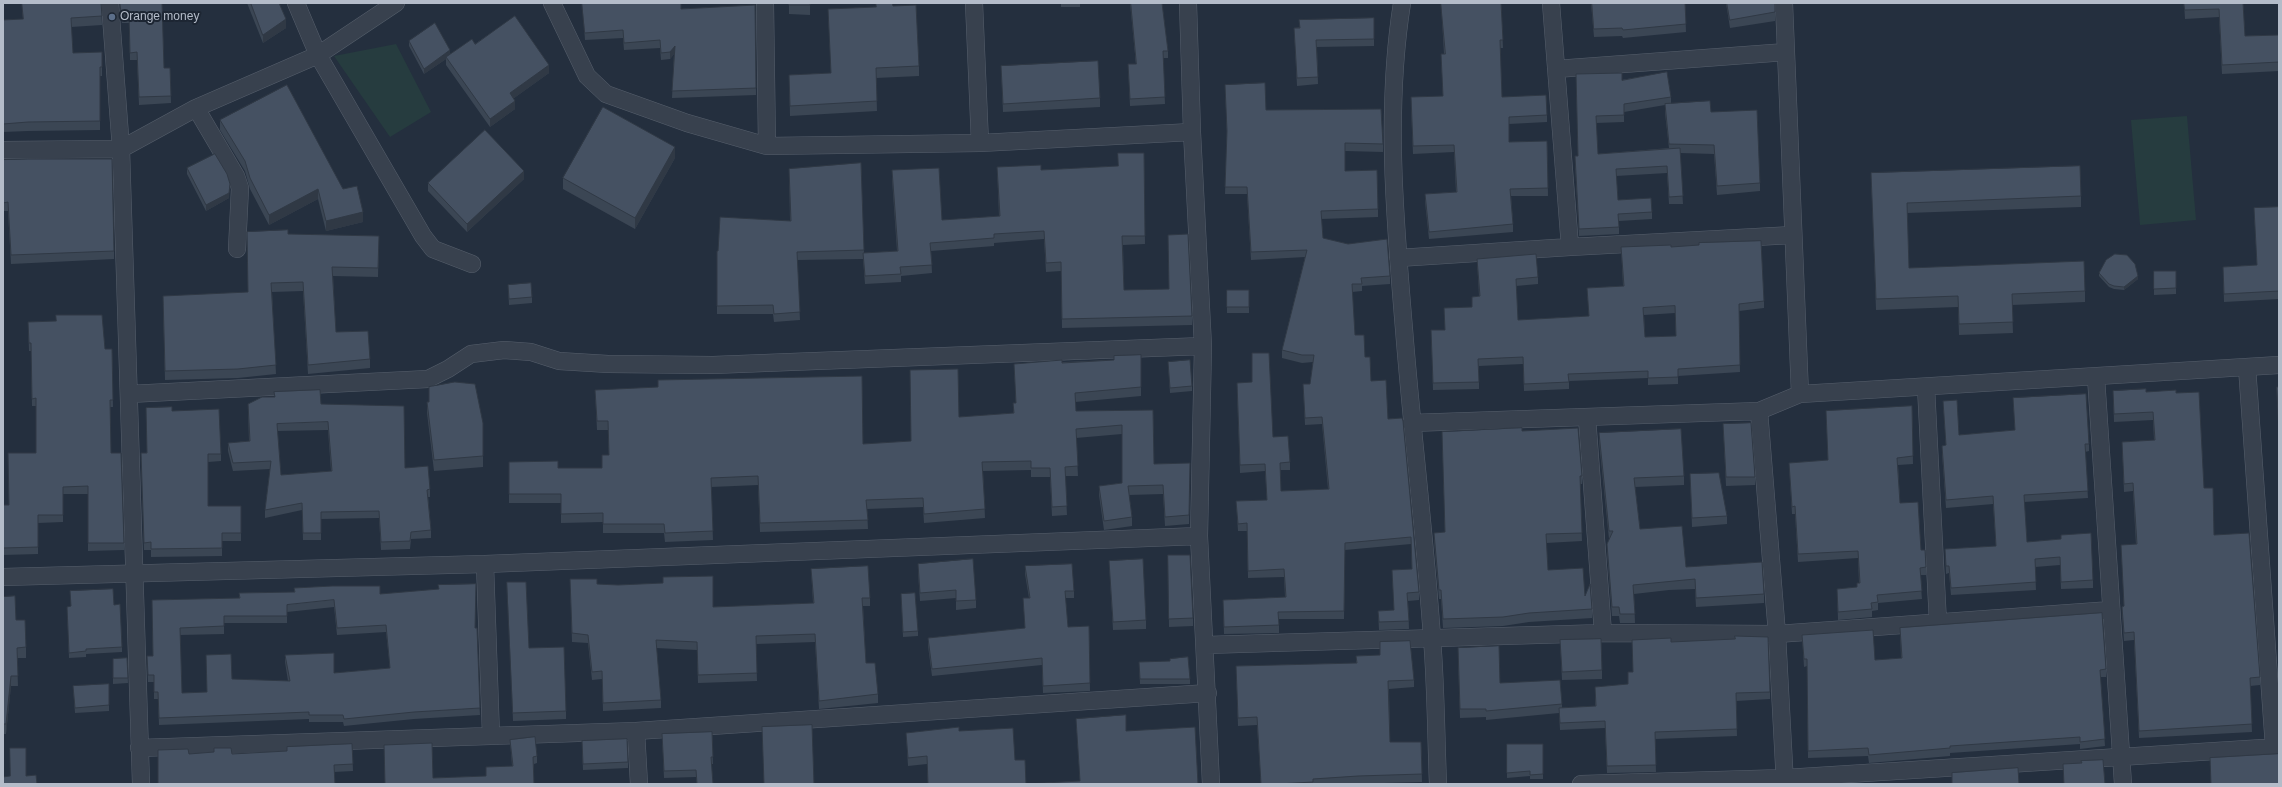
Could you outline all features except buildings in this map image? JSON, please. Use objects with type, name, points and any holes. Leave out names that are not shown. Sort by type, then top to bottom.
[{"type":"street","points":[[110,3],[120,149],[141,784]]},
{"type":"street","points":[[296,3],[318,55],[433,249],[472,264]]},
{"type":"street","points":[[3,150],[120,149],[196,108],[318,55],[396,3]]},
{"type":"street","points":[[552,3],[587,76],[606,94],[687,123],[767,146],[980,143],[1192,132]]},
{"type":"street","points":[[765,3],[767,146]]},
{"type":"street","points":[[974,3],[980,143]]},
{"type":"street","points":[[1188,3],[1192,132],[1203,346],[1199,536],[1206,645],[1212,784]]},
{"type":"street","points":[[1402,3],[1399,23],[1394,111],[1398,258],[1411,423],[1432,639],[1438,784]]},
{"type":"street","points":[[1551,3],[1570,247]]},
{"type":"street","points":[[1784,3],[1800,394]]},
{"type":"street","points":[[1556,69],[1786,52]]},
{"type":"street","points":[[196,108],[236,176],[240,188],[237,249]]},
{"type":"street","points":[[1398,258],[1793,235]]},
{"type":"street","points":[[129,394],[428,379],[448,369],[471,354],[504,350],[531,352],[559,361],[608,364],[713,365],[1203,346]]},
{"type":"street","points":[[1411,423],[1759,411],[1800,394],[1926,388],[2279,365]]},
{"type":"street","points":[[1581,784],[1785,781],[2276,747],[2247,367]]},
{"type":"street","points":[[2096,377],[2123,784]]},
{"type":"street","points":[[1926,388],[1938,623]]},
{"type":"street","points":[[1759,411],[1777,634],[1785,781]]},
{"type":"street","points":[[1587,417],[1603,632]]},
{"type":"street","points":[[3,577],[134,572],[485,564],[1199,536]]},
{"type":"street","points":[[485,564],[491,736]]},
{"type":"street","points":[[1206,645],[1432,639],[1603,632],[1777,634],[2111,610]]},
{"type":"street","points":[[139,748],[636,731],[1208,693]]},
{"type":"street","points":[[636,731],[638,784]]},
{"type":"green space","points":[[396,44],[431,112],[390,137],[334,56]]},
{"type":"green space","points":[[2187,116],[2196,220],[2140,225],[2131,120]]},
{"type":"place","name":"Orange money","points":[[112,17]]}]
